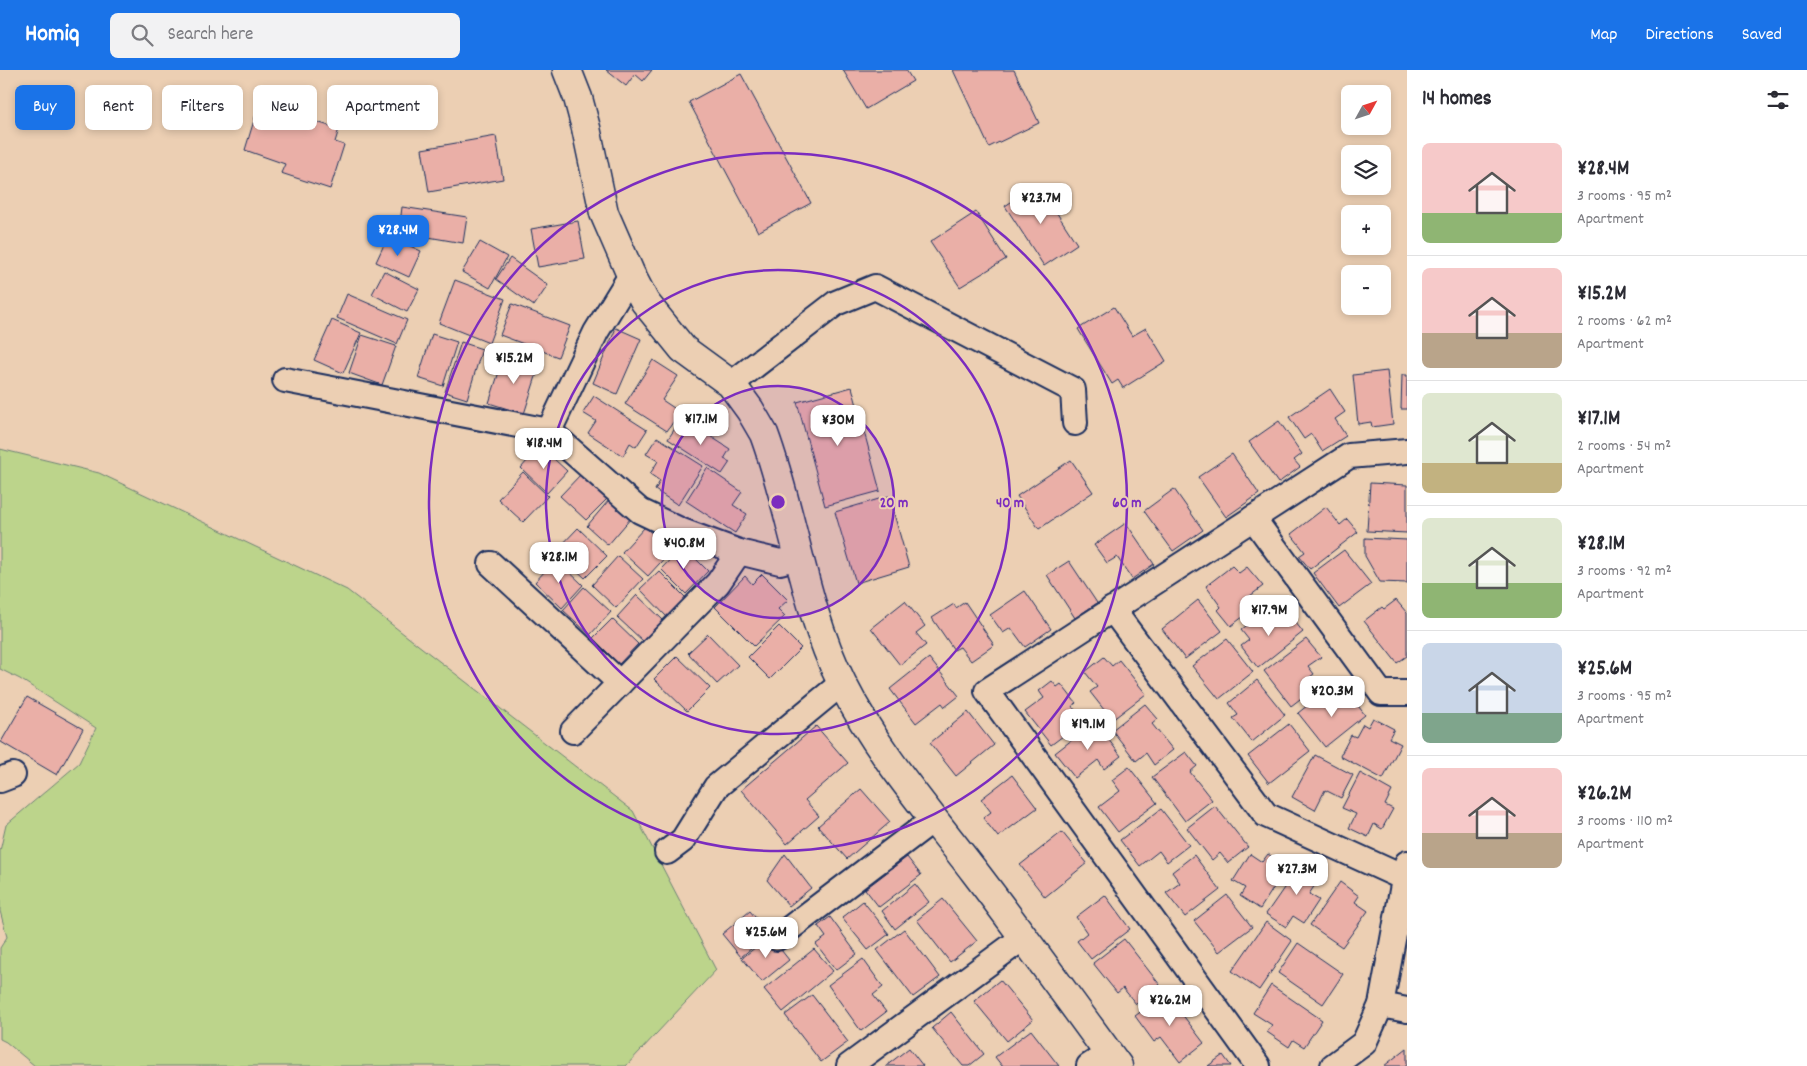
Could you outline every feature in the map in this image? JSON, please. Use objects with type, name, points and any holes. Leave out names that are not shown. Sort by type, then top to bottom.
[{"type":"street","points":[[566,70],[578,98],[586,128],[604,213],[645,302],[683,349],[731,384],[750,410],[767,443],[798,557],[827,648],[842,683],[868,729],[1024,937],[1105,1062]]},
{"type":"lane","points":[[549,431],[596,332],[631,275]]},
{"type":"lane","points":[[731,384],[836,302],[875,287],[1073,390],[1075,423]]},
{"type":"lane","points":[[285,380],[549,431],[640,511],[682,531],[738,552],[780,562],[798,557]]},
{"type":"lane","points":[[1258,1066],[987,691],[1349,456],[1407,451]]},
{"type":"lane","points":[[1253,518],[1381,693],[1407,693]]},
{"type":"lane","points":[[573,731],[718,583],[738,552]]},
{"type":"lane","points":[[491,564],[620,683]]},
{"type":"lane","points":[[1112,609],[1266,815],[1406,869],[1381,1006],[1364,1043],[1333,1066]]},
{"type":"lane","points":[[667,852],[683,840],[716,787],[842,683]]},
{"type":"lane","points":[[776,938],[934,819]]},
{"type":"lane","points":[[849,1066],[1024,937]]},
{"type":"lane","points":[[1381,1006],[1407,1010]]},
{"type":"green space","points":[[0,449],[99,473],[347,590],[633,811],[716,970],[626,1066],[35,1066],[0,1039],[0,948],[7,937],[0,911],[0,851],[6,825],[79,763],[96,728],[20,679],[0,669]]},
{"type":"building","points":[[606,70],[652,70],[643,81],[635,74],[626,86]]},
{"type":"building","points":[[843,70],[906,70],[913,81],[866,109]]},
{"type":"building","points":[[953,70],[1014,70],[1039,123],[989,147]]},
{"type":"building","points":[[741,74],[811,203],[758,232],[689,102]]},
{"type":"building","points":[[317,122],[327,125],[327,130],[339,130],[335,142],[344,145],[330,189],[281,173],[285,164],[245,150],[253,124],[253,130],[317,130]]},
{"type":"building","points":[[496,136],[503,179],[429,192],[422,149]]},
{"type":"building","points":[[1038,184],[1077,244],[1044,266],[1005,206]]},
{"type":"building","points":[[402,207],[467,217],[463,243],[399,232]]},
{"type":"building","points":[[976,212],[1006,259],[960,287],[930,242]]},
{"type":"building","points":[[578,221],[585,259],[538,267],[531,229]]},
{"type":"building","points":[[388,236],[421,251],[409,277],[376,262]]},
{"type":"building","points":[[480,242],[507,257],[490,288],[462,272]]},
{"type":"building","points":[[510,258],[548,285],[534,306],[496,279]]},
{"type":"building","points":[[384,271],[419,289],[407,312],[372,294]]},
{"type":"building","points":[[455,280],[505,299],[489,343],[439,323]]},
{"type":"building","points":[[347,294],[407,320],[397,344],[337,318]]},
{"type":"building","points":[[512,304],[570,326],[558,357],[500,335]]},
{"type":"building","points":[[1114,307],[1132,336],[1146,328],[1166,361],[1123,388],[1118,380],[1112,384],[1078,329]]},
{"type":"building","points":[[332,320],[361,333],[343,373],[314,360]]},
{"type":"building","points":[[616,328],[641,339],[617,394],[593,383]]},
{"type":"building","points":[[432,334],[457,342],[443,386],[418,378]]},
{"type":"building","points":[[362,335],[396,346],[382,385],[349,373]]},
{"type":"building","points":[[461,342],[482,349],[467,399],[445,392]]},
{"type":"building","points":[[504,356],[539,367],[524,414],[489,403]]},
{"type":"building","points":[[653,360],[678,376],[662,400],[680,412],[667,431],[625,404]]},
{"type":"building","points":[[1387,371],[1393,424],[1372,427],[1371,422],[1358,424],[1353,375]]},
{"type":"building","points":[[1402,375],[1407,375],[1407,409],[1401,409]]},
{"type":"building","points":[[852,387],[880,491],[825,506],[797,402]]},
{"type":"building","points":[[1330,389],[1345,412],[1335,419],[1346,436],[1322,451],[1311,434],[1304,439],[1289,417]]},
{"type":"building","points":[[594,396],[647,430],[636,447],[630,443],[623,456],[588,433],[596,421],[583,413]]},
{"type":"building","points":[[682,418],[730,449],[724,459],[730,462],[722,474],[668,439]]},
{"type":"building","points":[[1279,421],[1302,454],[1294,460],[1300,467],[1278,483],[1249,442]]},
{"type":"building","points":[[657,437],[703,466],[678,505],[655,490],[660,481],[650,474],[658,461],[646,454]]},
{"type":"building","points":[[540,446],[567,471],[547,493],[521,468]]},
{"type":"building","points":[[1232,454],[1259,494],[1226,517],[1198,477]]},
{"type":"building","points":[[1071,460],[1093,492],[1039,529],[1017,496]]},
{"type":"building","points":[[707,468],[742,492],[733,505],[747,514],[735,533],[686,501]]},
{"type":"building","points":[[523,472],[548,496],[523,522],[498,499]]},
{"type":"building","points":[[582,473],[608,498],[586,520],[560,496]]},
{"type":"building","points":[[1370,483],[1407,485],[1407,533],[1367,531]]},
{"type":"building","points":[[1174,489],[1203,530],[1173,551],[1144,511]]},
{"type":"building","points":[[889,496],[909,567],[856,583],[835,512]]},
{"type":"building","points":[[609,500],[631,518],[608,545],[587,526]]},
{"type":"building","points":[[1326,507],[1340,525],[1347,519],[1358,532],[1310,569],[1299,556],[1305,552],[1291,534]]},
{"type":"building","points":[[1126,523],[1154,564],[1132,579],[1117,557],[1107,563],[1094,545]]},
{"type":"building","points":[[645,527],[671,551],[648,576],[622,552]]},
{"type":"building","points":[[578,528],[607,556],[585,578],[556,551]]},
{"type":"building","points":[[1365,538],[1407,540],[1407,583],[1380,582],[1365,556]]},
{"type":"building","points":[[683,546],[708,571],[686,594],[661,569]]},
{"type":"building","points":[[1344,550],[1371,584],[1339,608],[1313,573]]},
{"type":"building","points":[[618,556],[643,579],[616,608],[592,585]]},
{"type":"building","points":[[556,559],[583,585],[562,608],[535,582]]},
{"type":"building","points":[[1069,561],[1097,603],[1075,618],[1047,575]]},
{"type":"building","points":[[1232,566],[1239,573],[1247,567],[1263,586],[1250,596],[1257,606],[1231,626],[1218,610],[1221,607],[1206,586]]},
{"type":"building","points":[[659,571],[687,599],[668,618],[640,589]]},
{"type":"building","points":[[762,574],[788,600],[778,609],[785,616],[754,646],[715,607],[745,576],[752,584]]},
{"type":"building","points":[[584,587],[611,612],[590,635],[563,610]]},
{"type":"building","points":[[1025,591],[1051,629],[1025,647],[1011,628],[1003,633],[990,615]]},
{"type":"building","points":[[637,595],[663,620],[643,641],[617,617]]},
{"type":"building","points":[[1198,600],[1222,631],[1185,659],[1162,629]]},
{"type":"building","points":[[1396,600],[1407,613],[1407,656],[1397,663],[1364,621],[1382,607],[1384,609]]},
{"type":"building","points":[[905,601],[925,626],[916,633],[926,645],[900,665],[871,628]]},
{"type":"building","points":[[965,602],[994,645],[971,661],[960,647],[954,650],[932,618],[954,604],[956,608]]},
{"type":"building","points":[[1262,613],[1269,622],[1277,616],[1281,621],[1289,614],[1303,632],[1258,668],[1241,646],[1249,640],[1241,630]]},
{"type":"building","points":[[612,619],[638,644],[619,664],[593,638]]},
{"type":"building","points":[[779,626],[801,648],[770,679],[748,657]]},
{"type":"building","points":[[708,634],[738,665],[717,684],[688,653]]},
{"type":"building","points":[[1227,639],[1253,672],[1219,699],[1192,666]]},
{"type":"building","points":[[1306,639],[1321,657],[1308,666],[1314,674],[1310,677],[1317,686],[1291,706],[1264,671]]},
{"type":"building","points":[[677,656],[710,688],[687,711],[654,679]]},
{"type":"building","points":[[1104,657],[1112,666],[1119,660],[1146,694],[1112,720],[1090,692],[1097,687],[1085,672]]},
{"type":"building","points":[[929,658],[959,696],[945,707],[942,703],[916,723],[890,689]]},
{"type":"building","points":[[1257,680],[1285,715],[1252,742],[1233,718],[1238,715],[1229,703]]},
{"type":"building","points":[[1052,681],[1057,687],[1061,684],[1076,703],[1072,706],[1083,721],[1051,745],[1025,712],[1044,698],[1039,691]]},
{"type":"building","points":[[1347,691],[1365,715],[1325,747],[1298,713],[1318,697],[1327,708]]},
{"type":"building","points":[[27,697],[83,729],[57,775],[1,742]]},
{"type":"building","points":[[1145,704],[1158,719],[1152,724],[1173,750],[1154,765],[1146,753],[1136,761],[1112,730]]},
{"type":"building","points":[[968,712],[994,745],[956,776],[930,743]]},
{"type":"building","points":[[1373,718],[1394,729],[1389,738],[1401,744],[1383,779],[1340,756],[1351,735],[1356,737],[1363,724],[1368,727]]},
{"type":"building","points":[[1095,722],[1121,756],[1104,769],[1098,760],[1075,778],[1055,753]]},
{"type":"building","points":[[1289,724],[1310,751],[1269,783],[1248,756]]},
{"type":"building","points":[[816,726],[848,763],[805,800],[819,816],[787,844],[741,790]]},
{"type":"building","points":[[1186,752],[1197,766],[1190,772],[1212,800],[1185,821],[1152,777]]},
{"type":"building","points":[[1315,755],[1353,775],[1341,798],[1325,790],[1315,810],[1292,797]]},
{"type":"building","points":[[1129,767],[1157,803],[1118,832],[1099,807],[1120,791],[1112,780]]},
{"type":"building","points":[[1360,773],[1392,791],[1385,805],[1393,809],[1382,829],[1374,824],[1368,837],[1349,828],[1356,814],[1342,808]]},
{"type":"building","points":[[1012,775],[1037,808],[998,837],[983,818],[991,812],[981,799]]},
{"type":"building","points":[[861,789],[890,822],[847,859],[818,826]]},
{"type":"building","points":[[1215,806],[1248,847],[1228,863],[1220,853],[1212,860],[1187,828]]},
{"type":"building","points":[[1161,809],[1189,845],[1167,862],[1159,851],[1140,866],[1120,840]]},
{"type":"building","points":[[1062,832],[1087,863],[1045,897],[1020,865]]},
{"type":"building","points":[[785,854],[811,888],[789,906],[767,880]]},
{"type":"building","points":[[1250,854],[1262,862],[1268,854],[1287,867],[1260,909],[1240,896],[1245,888],[1233,881]]},
{"type":"building","points":[[1194,855],[1220,890],[1185,917],[1166,893],[1180,883],[1172,872]]},
{"type":"building","points":[[907,857],[921,875],[879,907],[865,889]]},
{"type":"building","points":[[1304,859],[1323,873],[1309,894],[1319,900],[1304,923],[1293,916],[1286,927],[1266,914]]},
{"type":"building","points":[[1340,882],[1359,896],[1355,902],[1368,911],[1342,947],[1310,925]]},
{"type":"building","points":[[915,884],[929,902],[895,929],[882,911]]},
{"type":"building","points":[[1105,895],[1130,929],[1091,959],[1077,941],[1087,933],[1076,917]]},
{"type":"building","points":[[1227,895],[1252,927],[1219,952],[1194,921]]},
{"type":"building","points":[[943,899],[977,941],[950,962],[917,920]]},
{"type":"building","points":[[863,901],[889,934],[868,950],[842,918]]},
{"type":"building","points":[[750,911],[769,934],[741,957],[722,934]]},
{"type":"building","points":[[830,917],[857,954],[836,970],[816,944],[826,937],[818,926]]},
{"type":"building","points":[[1266,922],[1292,941],[1259,990],[1232,971]]},
{"type":"building","points":[[904,929],[940,977],[913,997],[877,950]]},
{"type":"building","points":[[770,936],[789,960],[762,982],[742,958]]},
{"type":"building","points":[[1124,939],[1160,985],[1136,1004],[1123,988],[1117,993],[1093,963]]},
{"type":"building","points":[[1298,943],[1343,974],[1323,1004],[1278,973]]},
{"type":"building","points":[[814,949],[833,971],[783,1012],[764,989]]},
{"type":"building","points":[[863,959],[883,987],[873,995],[886,1012],[861,1031],[828,985]]},
{"type":"building","points":[[1000,980],[1033,1020],[1007,1041],[974,1001]]},
{"type":"building","points":[[1271,985],[1322,1020],[1304,1047],[1293,1040],[1289,1047],[1267,1032],[1272,1025],[1253,1013]]},
{"type":"building","points":[[1166,993],[1204,1043],[1180,1062],[1161,1037],[1154,1042],[1135,1016]]},
{"type":"building","points":[[812,995],[848,1042],[821,1062],[785,1015]]},
{"type":"building","points":[[951,1012],[984,1054],[969,1066],[963,1066],[932,1028]]},
{"type":"building","points":[[1031,1030],[1059,1066],[1002,1066],[995,1057]]},
{"type":"building","points":[[909,1048],[923,1066],[886,1066]]},
{"type":"building","points":[[1407,1048],[1407,1066],[1384,1066]]},
{"type":"building","points":[[1223,1055],[1231,1066],[1208,1066]]}]
